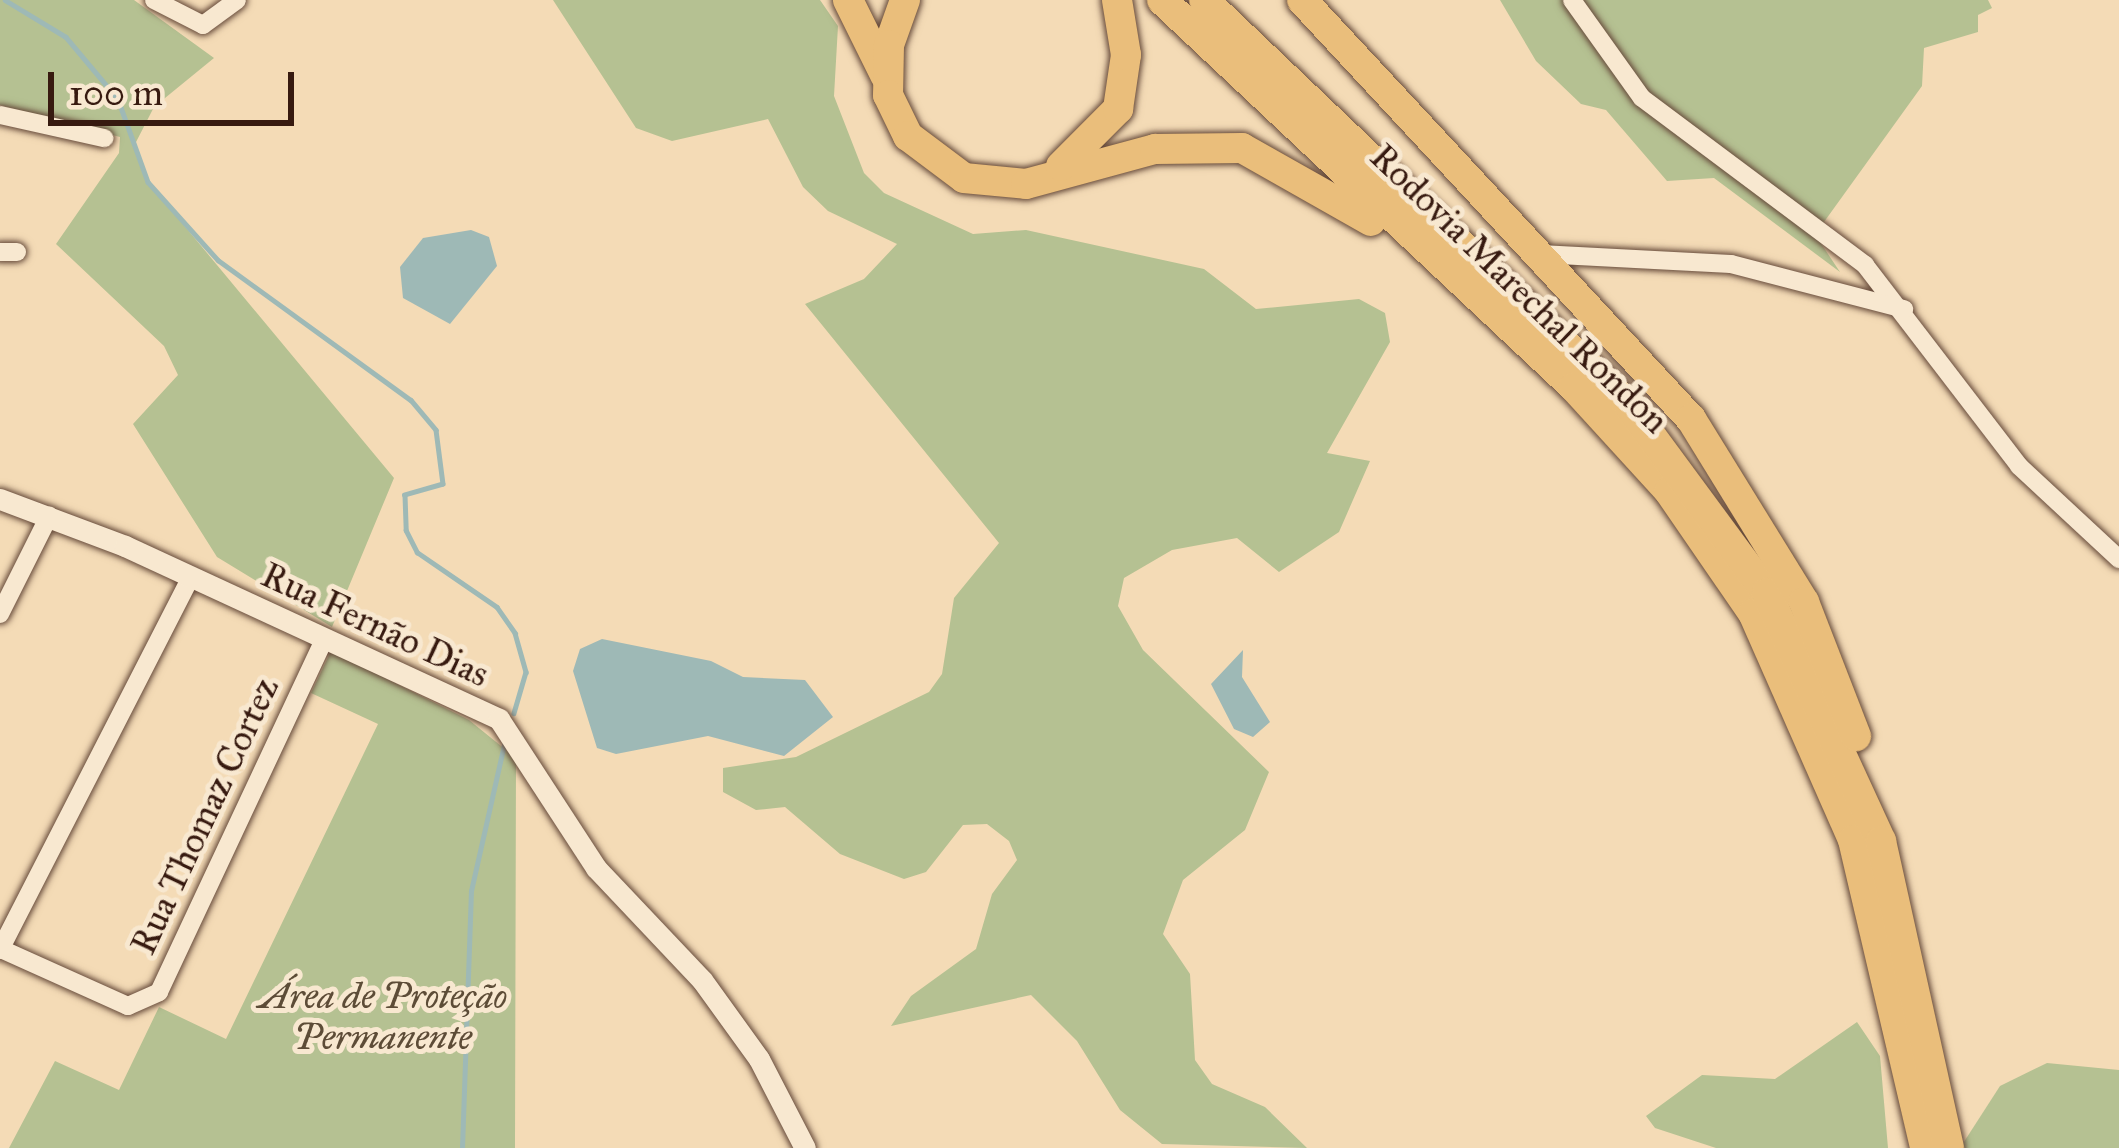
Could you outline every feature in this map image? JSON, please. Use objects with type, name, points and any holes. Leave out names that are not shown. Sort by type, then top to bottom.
[{"type":"highway","points":[[848,0],[886,75],[902,125],[945,168],[984,183],[1036,182],[1155,149],[1242,148],[1327,188],[1498,318]]},
{"type":"highway","points":[[886,75],[904,0]]},
{"type":"highway","points":[[1036,182],[1089,146],[1118,109],[1126,55],[1118,0]]},
{"type":"highway","name":"Rodovia Marechal Rondon","points":[[1162,0],[1498,318],[1669,490],[1753,613],[1853,840],[1925,1148]]},
{"type":"highway","name":"Rodovia Marechal Rondon","points":[[1204,0],[1532,308],[1695,486],[1777,612],[1881,841],[1949,1148]]},
{"type":"highway","points":[[1302,0],[1691,419],[1804,602],[1842,692],[1881,841]]},
{"type":"street","points":[[154,0],[203,25],[238,0]]},
{"type":"street","points":[[1572,0],[1642,98],[1865,265],[1908,310],[2019,466],[2119,559]]},
{"type":"street","points":[[0,115],[104,138]]},
{"type":"street","points":[[1540,254],[1731,264],[1908,310]]},
{"type":"street","points":[[1583,298],[1603,260]]},
{"type":"street","name":"Rua Fernão Dias","points":[[0,499],[49,516],[468,700],[518,736],[596,868],[702,980],[758,1059],[805,1148]]},
{"type":"street","points":[[0,614],[49,516]]},
{"type":"street","points":[[0,950],[190,577]]},
{"type":"street","name":"Rua Thomaz Cortez","points":[[0,950],[128,1006],[159,992],[324,639]]},
{"type":"green space","points":[[0,0],[134,0],[214,58],[154,107],[134,146],[148,182],[394,478],[332,627],[217,557],[133,424],[178,375],[164,346],[56,244],[119,153],[120,137],[0,105]]},
{"type":"green space","points":[[553,0],[820,0],[838,26],[834,96],[864,173],[884,193],[973,234],[1026,230],[1204,269],[1256,309],[1359,299],[1385,313],[1390,342],[1327,453],[1370,461],[1339,532],[1279,572],[1237,538],[1172,550],[1124,578],[1118,606],[1143,650],[1269,772],[1245,830],[1183,880],[1163,934],[1190,974],[1195,1060],[1212,1084],[1265,1107],[1307,1148],[1162,1144],[1120,1110],[1077,1041],[1031,995],[891,1026],[911,996],[976,949],[992,894],[1017,860],[1009,841],[987,824],[963,825],[926,872],[904,879],[840,854],[785,807],[756,810],[723,792],[723,768],[796,757],[929,692],[942,674],[954,598],[999,543],[805,304],[864,279],[897,244],[828,211],[803,187],[768,119],[672,141],[636,128]]},
{"type":"green space","points":[[1500,0],[1988,0],[1992,8],[1978,15],[1978,32],[1924,48],[1922,86],[1824,222],[1820,242],[1840,272],[1714,178],[1667,181],[1606,110],[1581,104],[1536,61]]},
{"type":"green space","name":"Área de Proteção Permanente","points":[[331,651],[469,720],[516,758],[515,1148],[9,1148],[55,1061],[119,1090],[159,1007],[226,1039],[378,724],[311,693]]},
{"type":"green space","points":[[1857,1022],[1880,1056],[1888,1148],[1716,1148],[1655,1128],[1646,1116],[1702,1075],[1775,1079]]},
{"type":"green space","points":[[2047,1063],[2119,1070],[2119,1148],[1960,1148],[2000,1086]]},
{"type":"water","points":[[471,230],[489,237],[497,266],[450,324],[403,298],[400,267],[423,238]]},
{"type":"water","points":[[602,639],[711,661],[743,677],[805,680],[833,717],[784,756],[708,736],[616,754],[597,748],[573,671],[580,649]]},
{"type":"water","points":[[1243,650],[1242,677],[1270,722],[1253,737],[1234,729],[1211,684]]},
{"type":"waterway","points":[[5,0],[66,37],[118,99],[148,182],[218,260],[411,400],[436,430],[443,484],[405,495],[406,530],[417,552],[497,607],[515,633],[526,672],[514,713]]},
{"type":"waterway","points":[[462,1148],[471,891],[504,745]]}]
